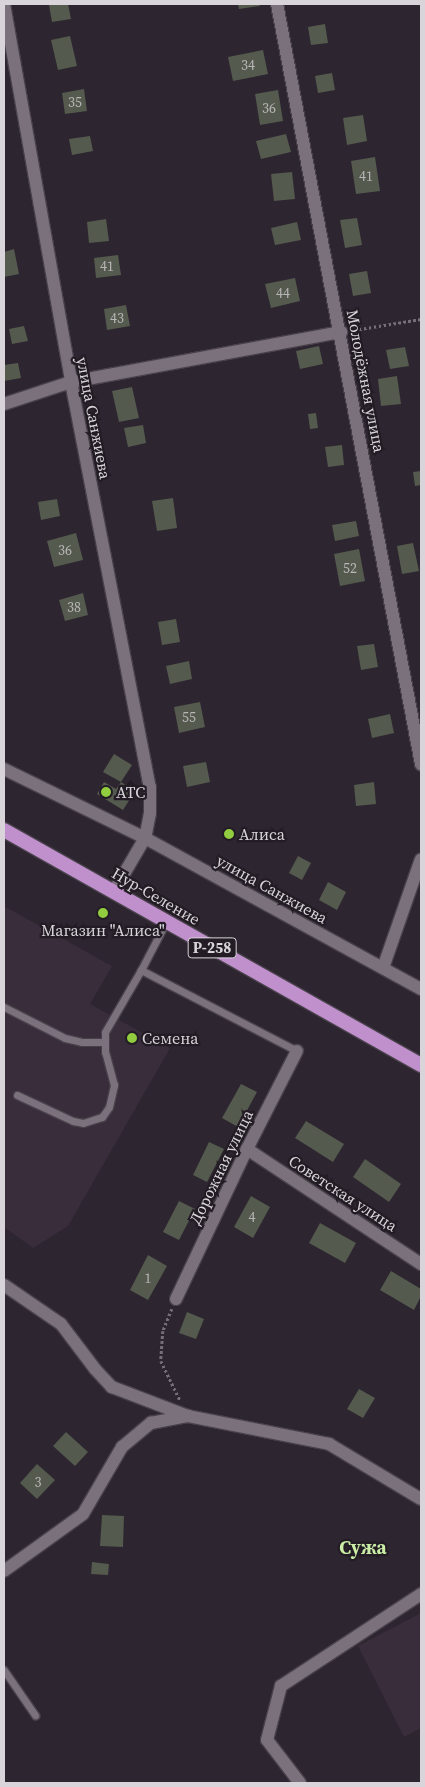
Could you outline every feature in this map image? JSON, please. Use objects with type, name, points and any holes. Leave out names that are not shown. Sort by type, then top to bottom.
[{"type":"highway","name":"Нур-Селение","points":[[4,830],[421,1065]]},
{"type":"street","name":"улица Санжиева","points":[[4,4],[71,382],[150,787],[150,813],[145,838],[114,891]]},
{"type":"street","name":"Молодёжная улица","points":[[277,4],[341,332],[421,764]]},
{"type":"street","points":[[4,404],[71,382],[341,332]]},
{"type":"street","name":"улица Санжиева","points":[[4,769],[145,838],[421,989]]},
{"type":"street","points":[[383,968],[421,859]]},
{"type":"street","name":"Дорожная улица","points":[[176,1299],[247,1149],[297,1051]]},
{"type":"street","name":"Советская улица","points":[[247,1149],[421,1264]]},
{"type":"street","points":[[4,1285],[61,1324],[95,1369],[112,1387],[188,1416],[329,1444],[421,1499]]},
{"type":"street","points":[[4,1571],[82,1514],[122,1446],[151,1423],[188,1416]]},
{"type":"street","points":[[300,1783],[267,1740],[281,1686],[421,1594]]},
{"type":"lane","points":[[17,1095],[73,1121],[83,1123],[102,1117],[109,1107],[114,1085],[103,1042],[106,1032],[166,922]]},
{"type":"lane","points":[[141,970],[297,1051]]},
{"type":"lane","points":[[4,1007],[64,1038],[82,1042],[103,1042]]},
{"type":"lane","points":[[4,1670],[35,1715]]},
{"type":"path","points":[[341,332],[421,319]]},
{"type":"path","points":[[176,1299],[163,1331],[161,1361],[188,1416]]},
{"type":"shaded area","points":[[4,906],[112,966],[90,1004],[170,1048],[68,1226],[33,1248],[4,1227]]},
{"type":"shaded area","points":[[421,1613],[421,1728],[404,1737],[358,1646]]},
{"type":"building","points":[[68,4],[71,19],[52,22],[49,5]]},
{"type":"building","points":[[238,4],[259,4],[260,6],[239,9]]},
{"type":"building","points":[[325,24],[328,43],[311,45],[308,27]]},
{"type":"building","points":[[70,36],[77,66],[58,70],[51,40]]},
{"type":"building","points":[[263,50],[268,74],[233,81],[228,57]]},
{"type":"building","points":[[332,73],[335,90],[318,93],[315,76]]},
{"type":"building","points":[[84,89],[87,111],[65,114],[62,93]]},
{"type":"building","points":[[278,90],[283,121],[260,125],[255,94]]},
{"type":"building","points":[[363,115],[367,141],[347,145],[343,118]]},
{"type":"building","points":[[286,134],[291,152],[261,159],[256,141]]},
{"type":"building","points":[[90,136],[93,151],[72,155],[69,139]]},
{"type":"building","points":[[375,157],[380,191],[356,194],[351,161]]},
{"type":"building","points":[[292,172],[295,199],[274,201],[271,174]]},
{"type":"building","points":[[357,218],[362,245],[345,248],[340,220]]},
{"type":"building","points":[[106,219],[109,241],[89,243],[87,222]]},
{"type":"building","points":[[297,222],[301,240],[275,245],[271,228]]},
{"type":"building","points":[[14,249],[19,274],[4,277],[4,252]]},
{"type":"building","points":[[118,255],[121,275],[96,278],[94,258]]},
{"type":"building","points":[[367,271],[371,293],[353,296],[349,274]]},
{"type":"building","points":[[295,278],[300,301],[271,308],[265,284]]},
{"type":"building","points":[[126,305],[130,326],[107,330],[104,309]]},
{"type":"building","points":[[24,326],[28,341],[12,344],[9,329]]},
{"type":"building","points":[[319,346],[323,364],[300,369],[296,351]]},
{"type":"building","points":[[405,347],[409,366],[390,369],[386,350]]},
{"type":"building","points":[[18,363],[21,378],[4,381],[4,365]]},
{"type":"building","points":[[397,376],[401,404],[381,406],[378,379]]},
{"type":"building","points":[[132,387],[139,418],[119,422],[112,391]]},
{"type":"building","points":[[316,413],[318,428],[310,429],[308,414]]},
{"type":"building","points":[[143,425],[146,443],[128,447],[124,428]]},
{"type":"building","points":[[342,445],[344,465],[328,467],[325,447]]},
{"type":"building","points":[[421,471],[421,485],[415,486],[413,472]]},
{"type":"building","points":[[173,498],[177,528],[157,531],[152,501]]},
{"type":"building","points":[[57,499],[60,516],[41,520],[38,502]]},
{"type":"building","points":[[356,521],[359,536],[335,541],[332,525]]},
{"type":"building","points":[[76,533],[83,560],[54,567],[47,541]]},
{"type":"building","points":[[413,543],[419,571],[402,574],[397,546]]},
{"type":"building","points":[[359,549],[365,581],[340,586],[334,554]]},
{"type":"building","points":[[83,593],[88,615],[65,621],[59,600]]},
{"type":"building","points":[[176,619],[180,642],[162,645],[158,622]]},
{"type":"building","points":[[374,644],[378,667],[361,670],[357,646]]},
{"type":"building","points":[[189,661],[192,679],[170,684],[166,666]]},
{"type":"building","points":[[200,702],[205,727],[179,733],[174,707]]},
{"type":"building","points":[[390,714],[394,733],[372,738],[368,719]]},
{"type":"building","points":[[114,754],[132,765],[121,782],[103,772]]},
{"type":"building","points":[[206,762],[210,782],[187,787],[183,766]]},
{"type":"building","points":[[104,782],[116,789],[121,782],[135,791],[123,810],[97,794]]},
{"type":"building","points":[[374,782],[376,804],[356,806],[354,785]]},
{"type":"building","points":[[298,856],[311,863],[302,880],[289,873]]},
{"type":"building","points":[[328,882],[346,892],[337,910],[319,900]]},
{"type":"building","points":[[241,1084],[257,1092],[238,1127],[222,1118]]},
{"type":"building","points":[[306,1121],[344,1144],[333,1162],[295,1138]]},
{"type":"building","points":[[209,1142],[224,1149],[207,1182],[193,1175]]},
{"type":"building","points":[[365,1159],[401,1184],[389,1202],[353,1177]]},
{"type":"building","points":[[251,1196],[270,1207],[253,1238],[234,1227]]},
{"type":"building","points":[[179,1201],[195,1209],[179,1240],[163,1232]]},
{"type":"building","points":[[320,1223],[356,1243],[345,1263],[309,1243]]},
{"type":"building","points":[[148,1255],[167,1266],[148,1300],[130,1290]]},
{"type":"building","points":[[391,1271],[421,1289],[421,1296],[414,1310],[380,1290]]},
{"type":"building","points":[[187,1312],[204,1319],[196,1339],[179,1333]]},
{"type":"building","points":[[359,1389],[375,1398],[363,1418],[347,1409]]},
{"type":"building","points":[[66,1432],[88,1452],[75,1466],[53,1446]]},
{"type":"building","points":[[37,1464],[55,1480],[37,1499],[20,1483]]},
{"type":"building","points":[[102,1515],[124,1516],[123,1547],[100,1546]]},
{"type":"building","points":[[92,1562],[109,1564],[108,1575],[91,1574]]},
{"type":"place","name":"АТС","points":[[106,792]]},
{"type":"place","name":"Алиса","points":[[229,834]]},
{"type":"place","name":"Магазин \"Алиса\"","points":[[103,913]]},
{"type":"place","name":"Семена","points":[[132,1038]]},
{"type":"district","name":"Сужа","points":[[363,1548]]}]
